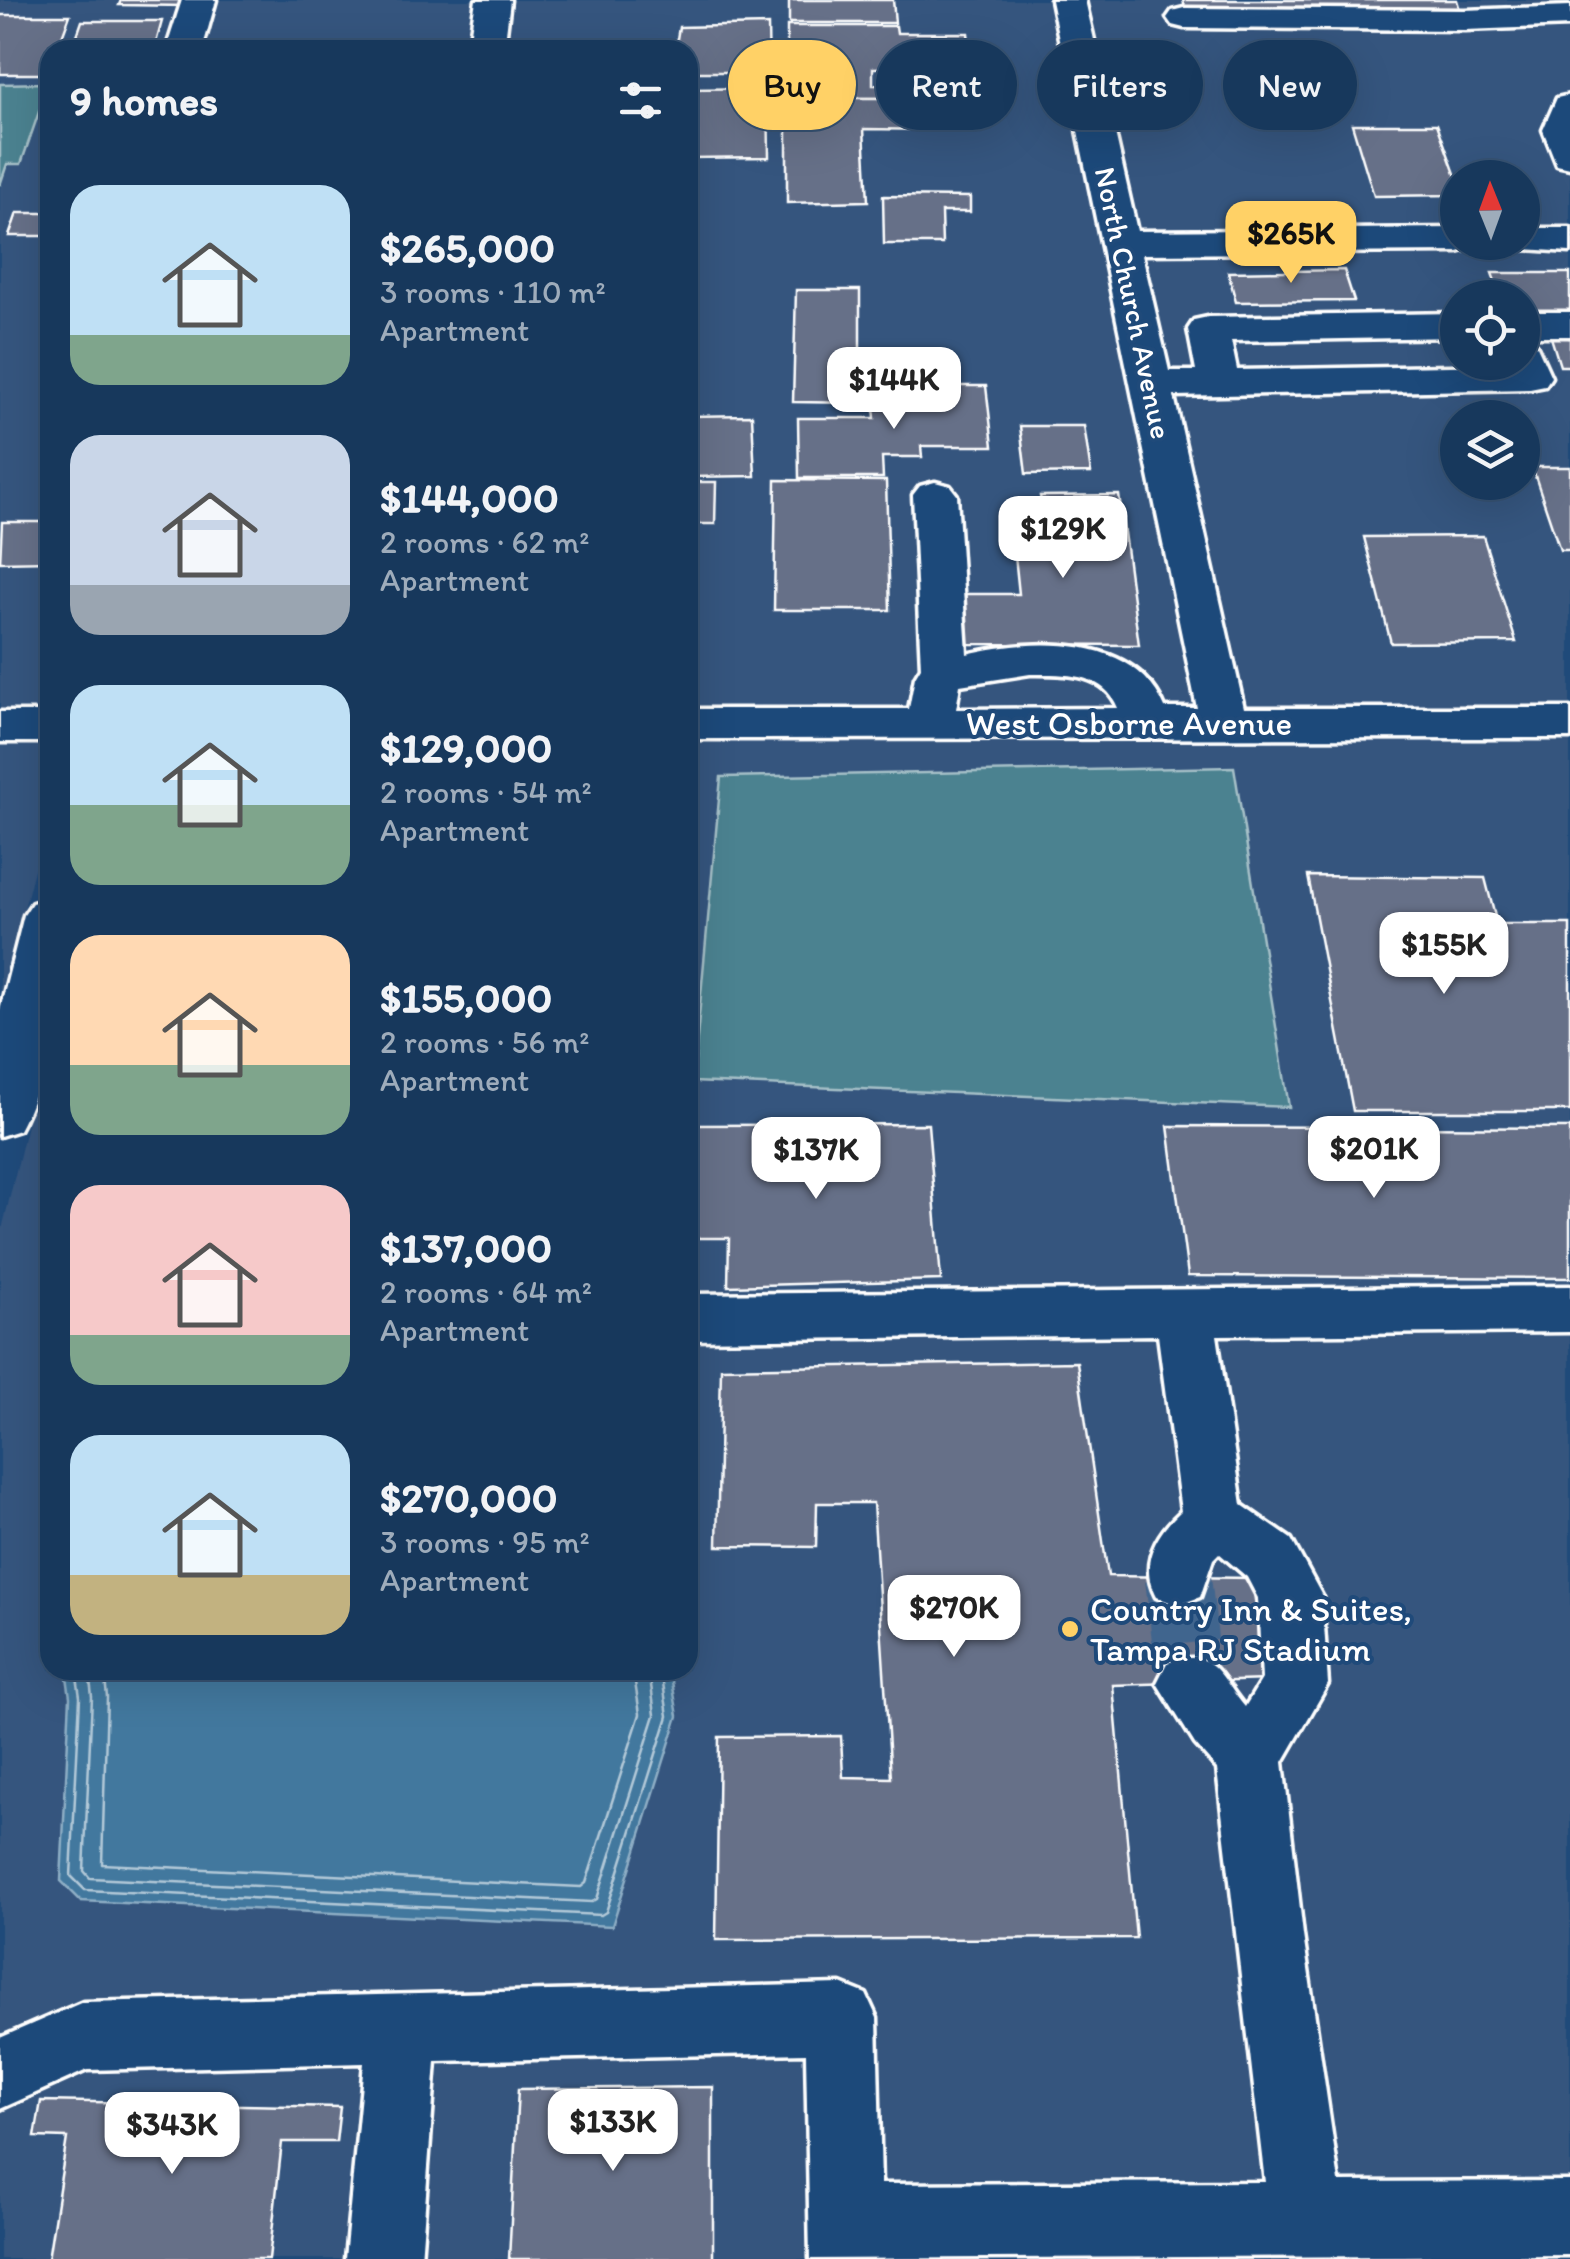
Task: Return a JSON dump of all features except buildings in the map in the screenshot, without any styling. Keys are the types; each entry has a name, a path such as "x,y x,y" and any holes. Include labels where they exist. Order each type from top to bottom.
{"street":[{"path":"187,40 199,0"},
{"path":"487,40 493,0"},
{"name":"North Church Avenue","path":"1068,0 1224,722"},
{"path":"1184,18 1570,16"},
{"path":"1570,106 1560,130 1570,157"},
{"path":"1540,240 1570,240"},
{"path":"1119,243 1440,282"},
{"path":"1218,383 1208,328 1440,284"},
{"path":"1540,324 1570,324"},
{"path":"1150,384 1440,379"},
{"path":"935,496 945,674"},
{"path":"930,723 933,686 945,674 962,667 1014,661 1101,665 1136,693 1146,723"},
{"name":"West Osborne Avenue","path":"698,724 1570,723"},
{"path":"0,727 40,726"},
{"path":"0,1116 11,1031 40,945"},
{"path":"698,1317 1570,1309"},
{"path":"1184,1312 1213,1520"},
{"path":"1178,1578 1184,1547 1213,1520"},
{"path":"1213,1520 1237,1532 1269,1558 1290,1596 1295,1684 1250,1758 1268,1935 1307,2219"},
{"path":"1190,1683 1218,1724 1250,1758"},
{"path":"0,2074 83,2036 841,2018 845,2240 1307,2219 1570,2218"},
{"path":"382,2259 403,2026"}],"shaded area":[{"path":"0,0 473,0 467,40 40,40 40,708 0,709"},
{"path":"510,0 1050,0 1058,40 1037,40 1037,130 1077,130 1194,705 698,706 698,40 505,40"},
{"path":"1087,0 1570,0 1570,705 1245,705 1116,130 1203,130 1203,40 1096,40"},
{"path":"1570,741 1570,2259 0,2259 0,1238 40,1070 40,1680 67,1680 70,1697 61,1882 678,1716 672,1680 698,1680 698,742"},
{"path":"0,745 40,745 40,847 0,1002"}],"green space":[{"path":"40,83 40,109 21,164 7,164 0,185 0,84"},
{"path":"1234,767 1289,1107 698,1082 698,1028 721,777"}],"water":[{"path":"67,1680 672,1680 678,1716 612,1926 81,1901 61,1881 70,1697"}],"tunnel":[{"path":"1178,1578 1190,1683"}],"place":[{"name":"Country Inn & Suites, Tampa RJ Stadium","path":"1070,1629"}]}
